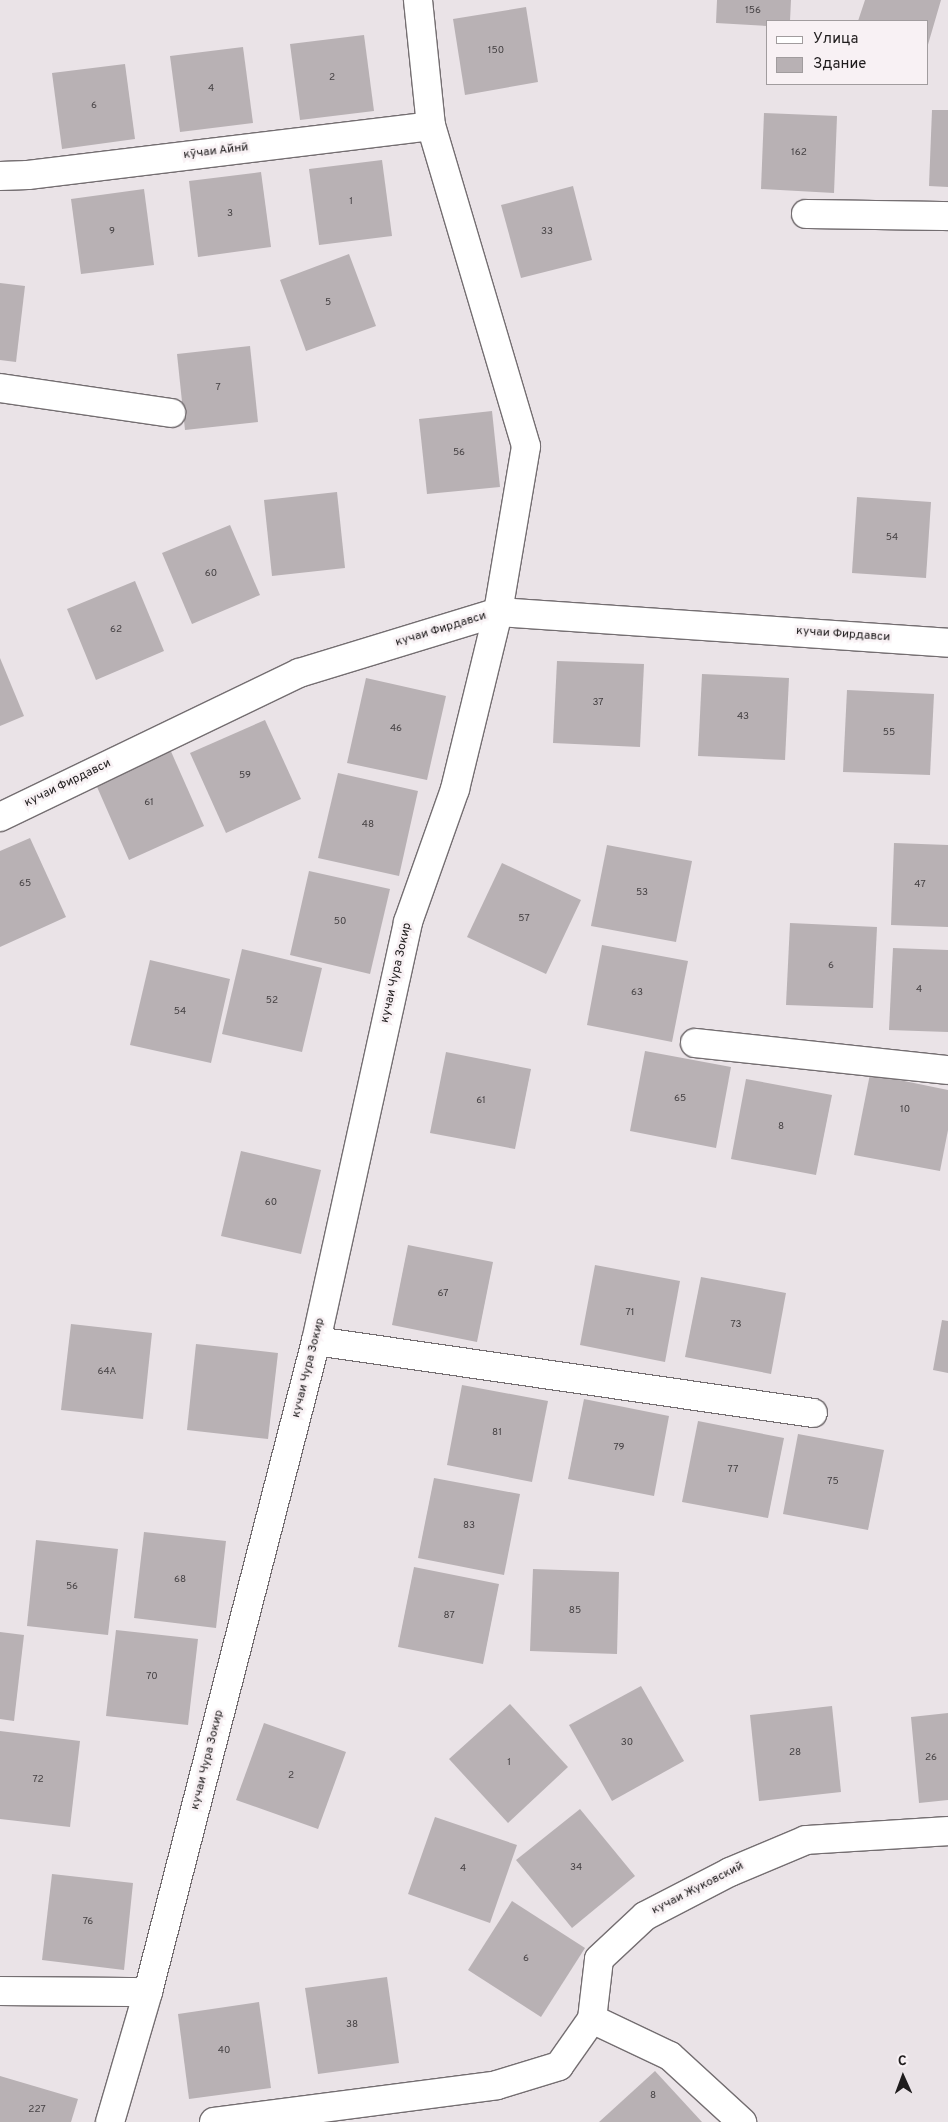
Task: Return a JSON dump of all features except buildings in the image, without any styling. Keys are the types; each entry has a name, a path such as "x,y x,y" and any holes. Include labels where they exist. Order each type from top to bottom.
{"street":[{"name":"кучаи Чура Зокир","path":"110,2122 148,1992 316,1342 408,922 455,789 498,612 526,446 431,126 418,0"},
{"name":"кӯчаи Айнӣ","path":"0,176 28,175 431,126"},
{"path":"806,214 948,216"},
{"path":"0,388 171,413"},
{"name":"кучаи Фирдавси","path":"0,817 299,673 498,612 948,643"},
{"path":"695,1042 948,1070"},
{"path":"316,1342 813,1412"},
{"name":"кучаи Жуковский","path":"214,2122 496,2085 559,2066 592,2019 599,1959 645,1916 730,1872 806,1840 948,1832"},
{"path":"0,1991 148,1992"},
{"path":"592,2019 670,2056 742,2122"}]}
